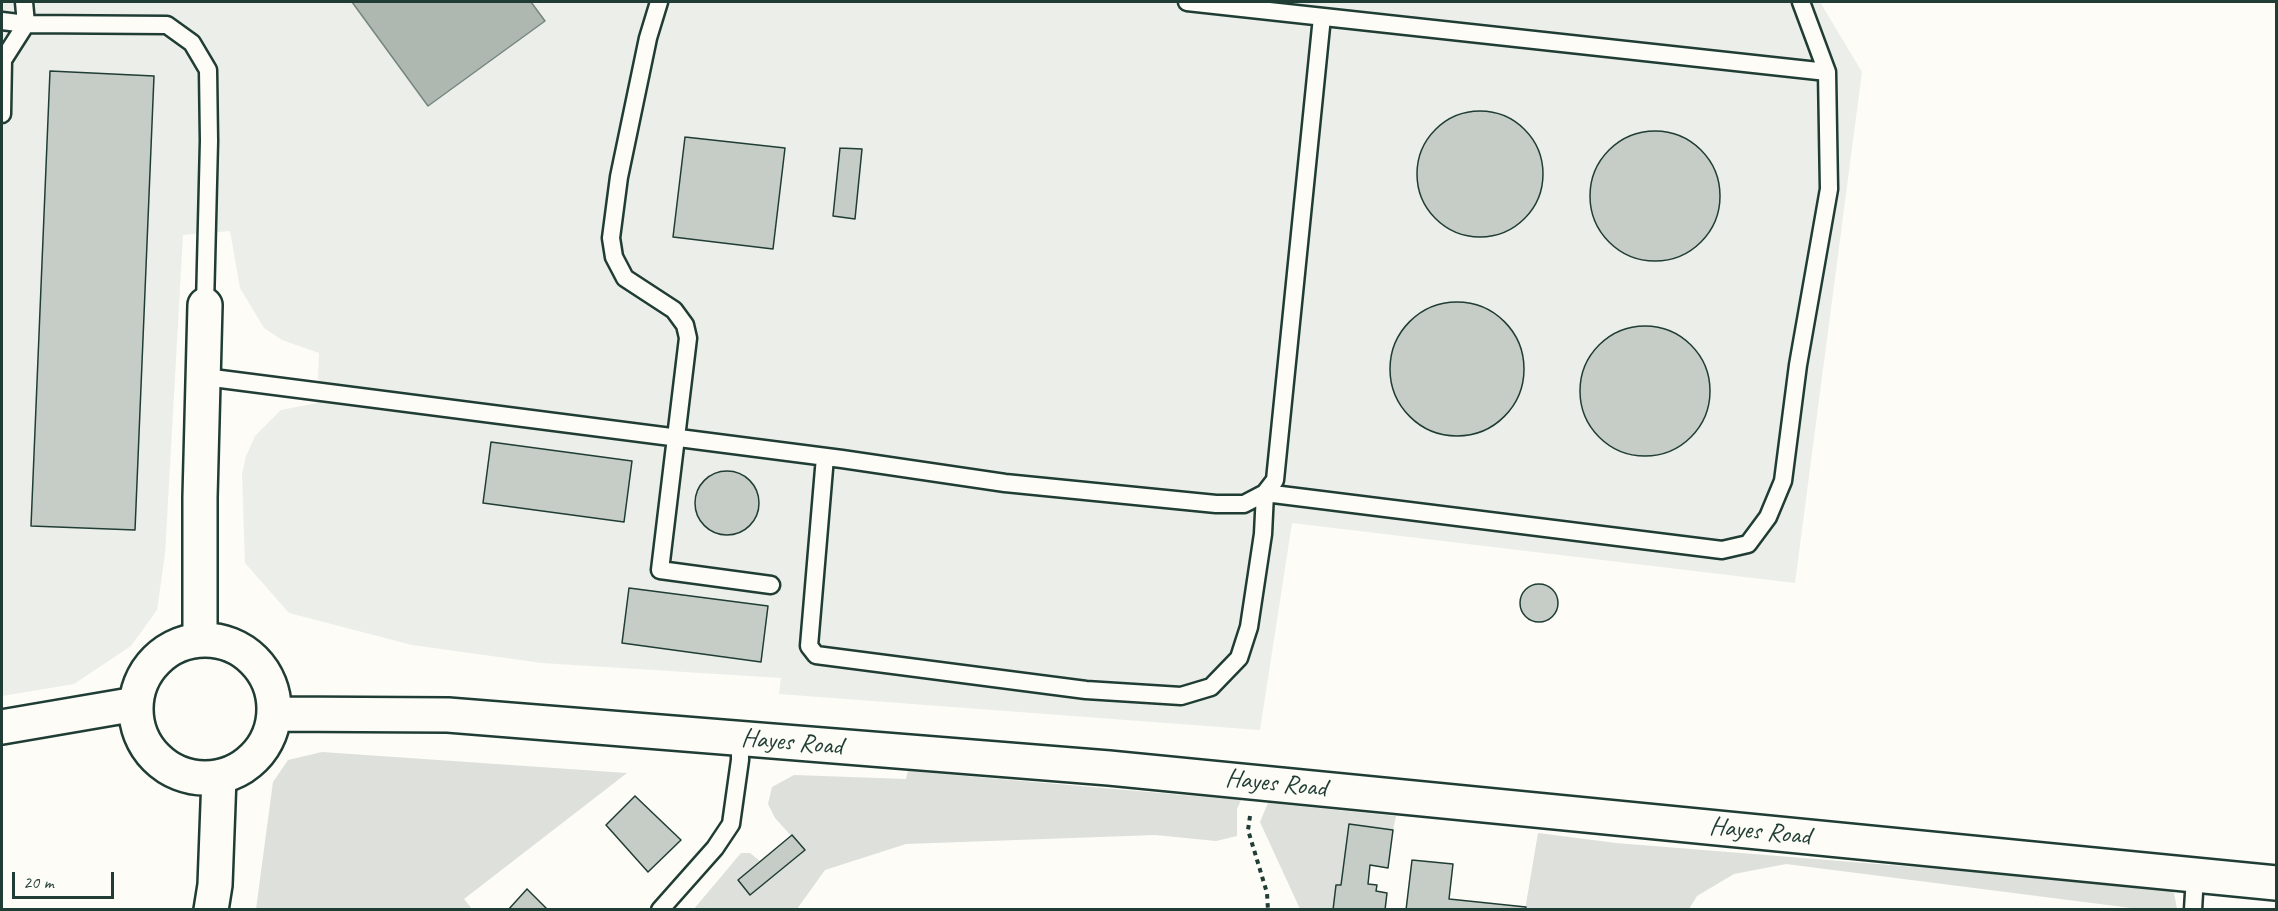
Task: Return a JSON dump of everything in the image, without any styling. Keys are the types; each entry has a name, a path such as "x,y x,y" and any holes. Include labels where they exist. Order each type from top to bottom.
{"street":[{"path":"200,639 200,497 205,377 205,305"},
{"path":"200,639 225,642 246,653 257,663 270,683 274,714 269,737 253,760 232,773 219,777 195,777 169,768 151,753 139,731 136,705 140,686 151,664 170,649 200,639"},
{"path":"2,727 136,705"},
{"name":"Hayes Road","path":"274,714 448,715 1254,782 2277,883"},
{"path":"211,909 215,885 219,777"}],"lane":[{"path":"2,114 3,60 26,24 24,2"},
{"path":"659,2 619,177 611,238 614,257 625,278 674,310 685,325 688,355 660,570 771,585"},
{"path":"1186,2 1827,72"},
{"path":"1265,493 1722,550 1748,544 1768,517 1783,480 1798,365 1829,189 1827,72 1801,2"},
{"path":"205,377 825,457 1005,483 1216,504 1244,504 1265,493 1275,480 1322,17"},
{"path":"2,21 26,24 167,25 192,44 208,70 209,141 205,305"},
{"path":"825,457 809,646 816,655 1086,690 1181,696 1211,687 1239,658 1249,627 1263,534 1265,493"},
{"path":"660,909 715,848 731,824 738,779 740,739"},
{"path":"2193,909 2195,875"}],"path":[{"path":"1254,782 1248,830 1267,894 1268,909"}],"shaded area":[{"path":"2,2 1820,2 1862,72 1795,583 1292,523 1260,730 779,694 781,678 542,663 412,645 289,613 245,563 242,474 246,456 255,436 281,410 317,403 319,353 282,340 264,328 240,288 230,231 183,235 165,554 157,610 131,646 74,684 2,696"},
{"path":"352,2 531,2 545,21 428,106"},
{"path":"322,752 627,773 464,899 472,909 256,909 273,782 288,760"},
{"path":"908,771 1241,800 1237,809 1237,836 1216,841 1155,835 906,844 825,870 797,909 693,910 741,853 750,853 760,861 738,880 750,895 804,850 775,818 768,804 772,787 794,775 906,779"},
{"path":"1268,803 1396,816 1393,830 1349,824 1341,885 1336,885 1333,910 1300,909 1260,822"},
{"path":"1538,833 1616,843 2164,887 2174,893 2177,909 2139,909 1786,864 1734,874 1697,896 1689,909 1525,910"}],"building":[{"path":"50,71 154,76 135,530 31,526"},
{"path":"1480,111 1504,116 1525,129 1538,150 1543,174 1538,198 1525,219 1504,232 1480,237 1456,232 1435,219 1422,198 1417,174 1422,150 1435,129 1456,116"},
{"path":"1655,131 1680,136 1701,150 1715,171 1720,196 1715,221 1701,242 1680,256 1655,261 1630,256 1609,242 1595,221 1590,196 1595,171 1609,150 1630,136"},
{"path":"685,137 785,148 773,249 673,237"},
{"path":"840,148 862,149 855,219 833,216"},
{"path":"1457,302 1483,307 1505,321 1519,343 1524,369 1519,395 1505,417 1483,431 1457,436 1431,431 1409,417 1395,395 1390,369 1395,343 1409,321 1431,307"},
{"path":"1645,326 1670,331 1691,345 1705,366 1710,391 1705,416 1691,437 1670,451 1645,456 1620,451 1599,437 1585,416 1580,391 1585,366 1599,345 1620,331"},
{"path":"491,442 632,461 624,522 483,503"},
{"path":"727,471 745,476 750,480 754,485 759,503 754,521 750,526 745,530 727,535 709,530 704,526 700,521 695,503 700,485 704,480 709,476"},
{"path":"1539,584 1552,590 1558,603 1552,616 1539,622 1526,616 1520,603 1526,590"},
{"path":"629,588 768,606 761,662 622,643"},
{"path":"635,796 681,840 648,872 606,825"},
{"path":"1349,824 1393,830 1388,868 1370,865 1368,884 1377,885 1376,891 1387,893 1385,910 1333,910 1336,885 1341,885"},
{"path":"792,835 805,850 750,895 738,880"},
{"path":"1412,860 1453,864 1449,899 1526,907 1525,910 1406,910"},
{"path":"527,889 548,910 508,910"}]}
